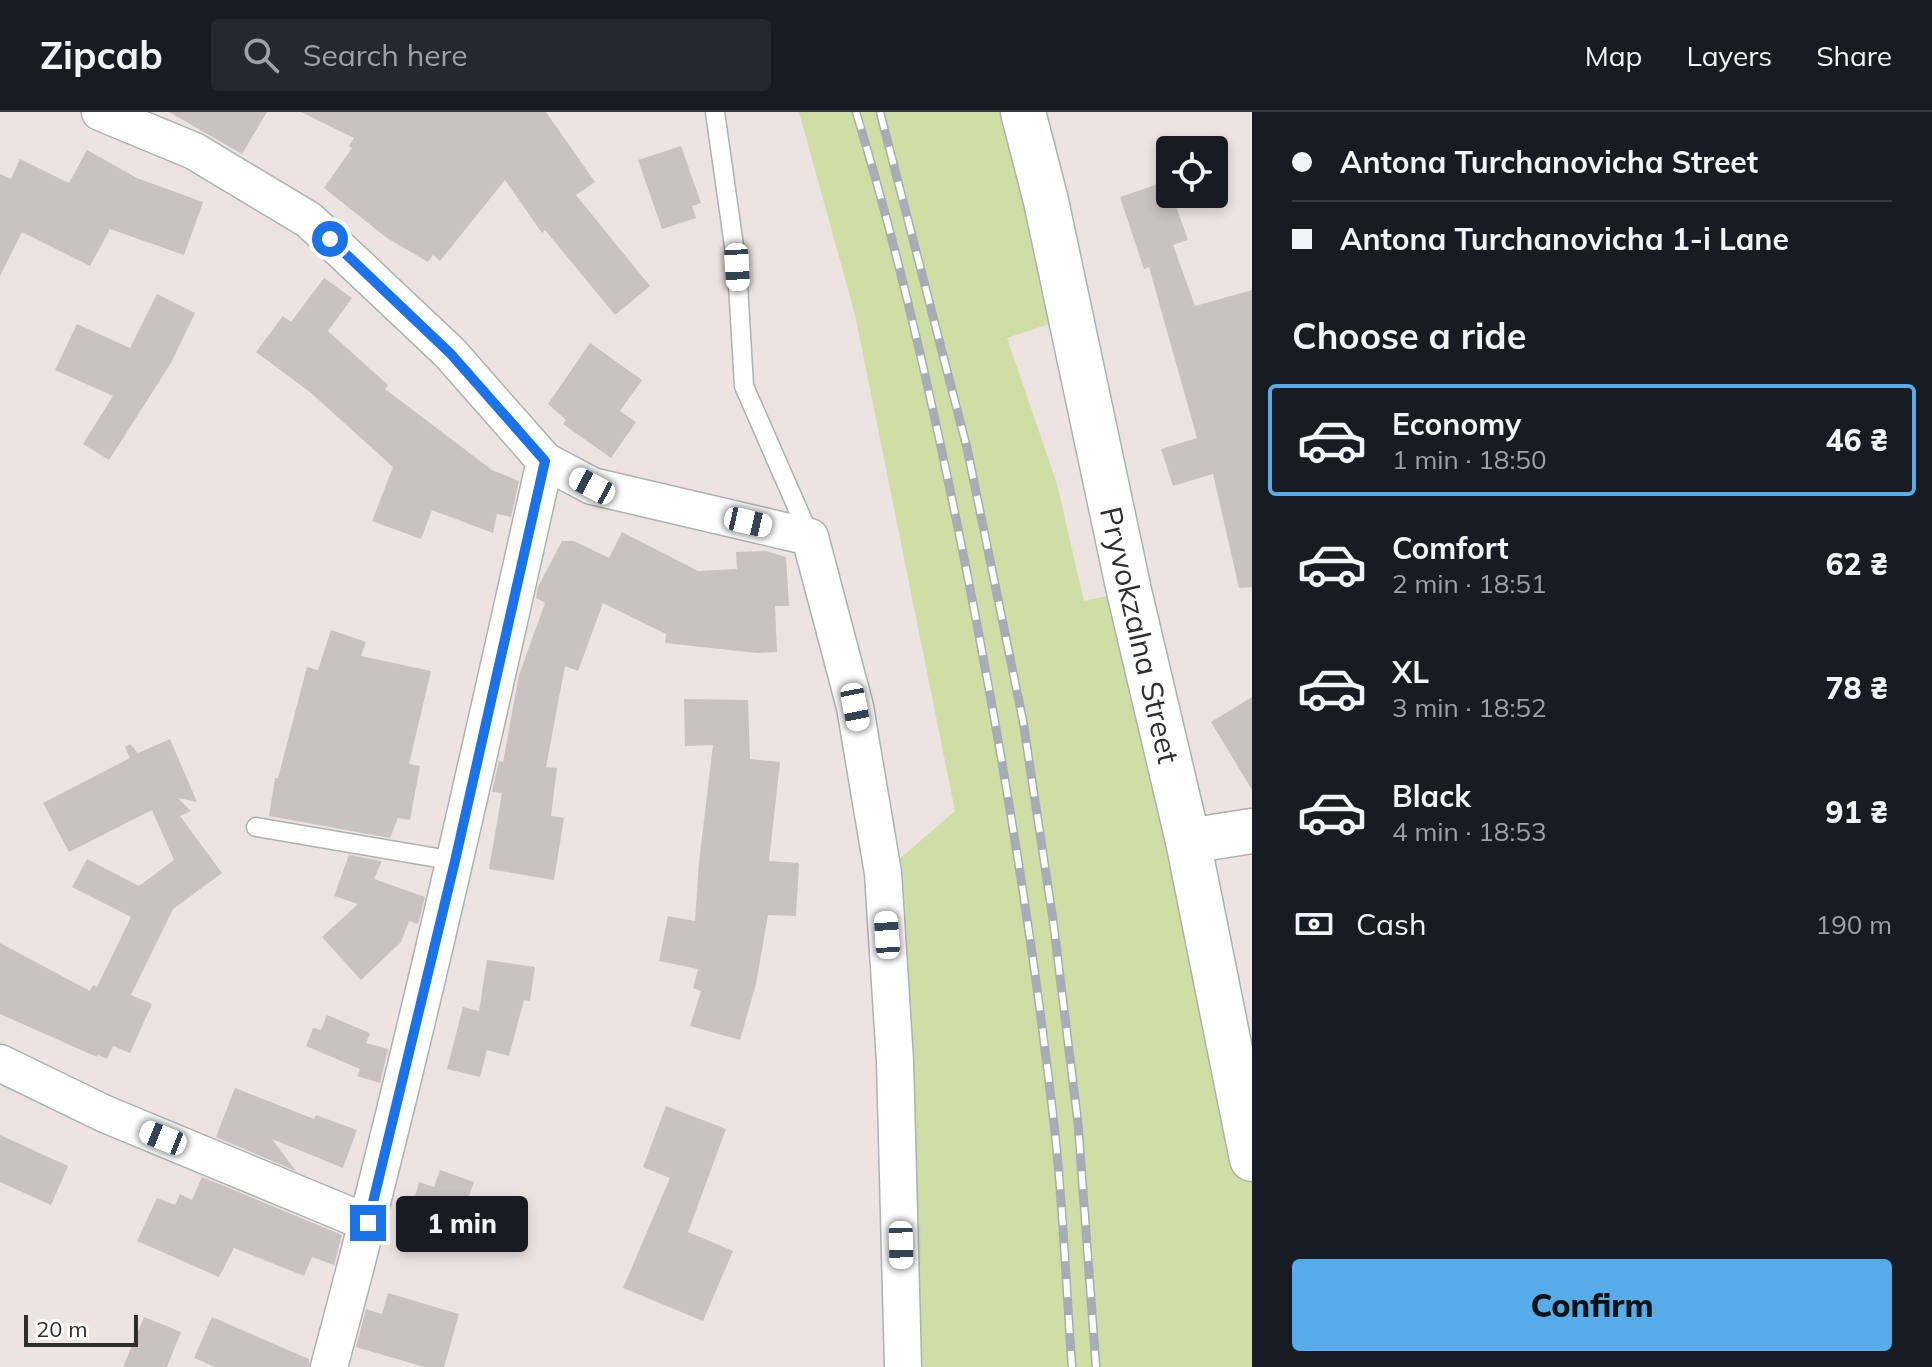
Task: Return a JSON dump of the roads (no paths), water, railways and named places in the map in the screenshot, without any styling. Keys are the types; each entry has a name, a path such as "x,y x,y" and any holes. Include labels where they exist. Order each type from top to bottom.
{"street":[{"path":"100,112 194,151 309,220 450,353 545,461 592,486 810,537 855,707 883,873 895,1061 903,1367"},
{"name":"Pryvokzalna Street","path":"1031,118 1129,591 1188,841 1252,1159"},
{"path":"329,1367 368,1223 455,861 545,461"},
{"path":"1188,841 1252,831"},
{"path":"0,1063 105,1114 368,1223"}],"lane":[{"path":"715,112 737,267 744,386 810,537"},
{"path":"256,827 455,861"}],"railway":[{"path":"856,112 903,283 930,399 967,573 1005,779 1037,986 1054,1124 1072,1367"},
{"path":"880,112 967,448 1023,721 1053,920 1078,1123 1096,1367"}]}
